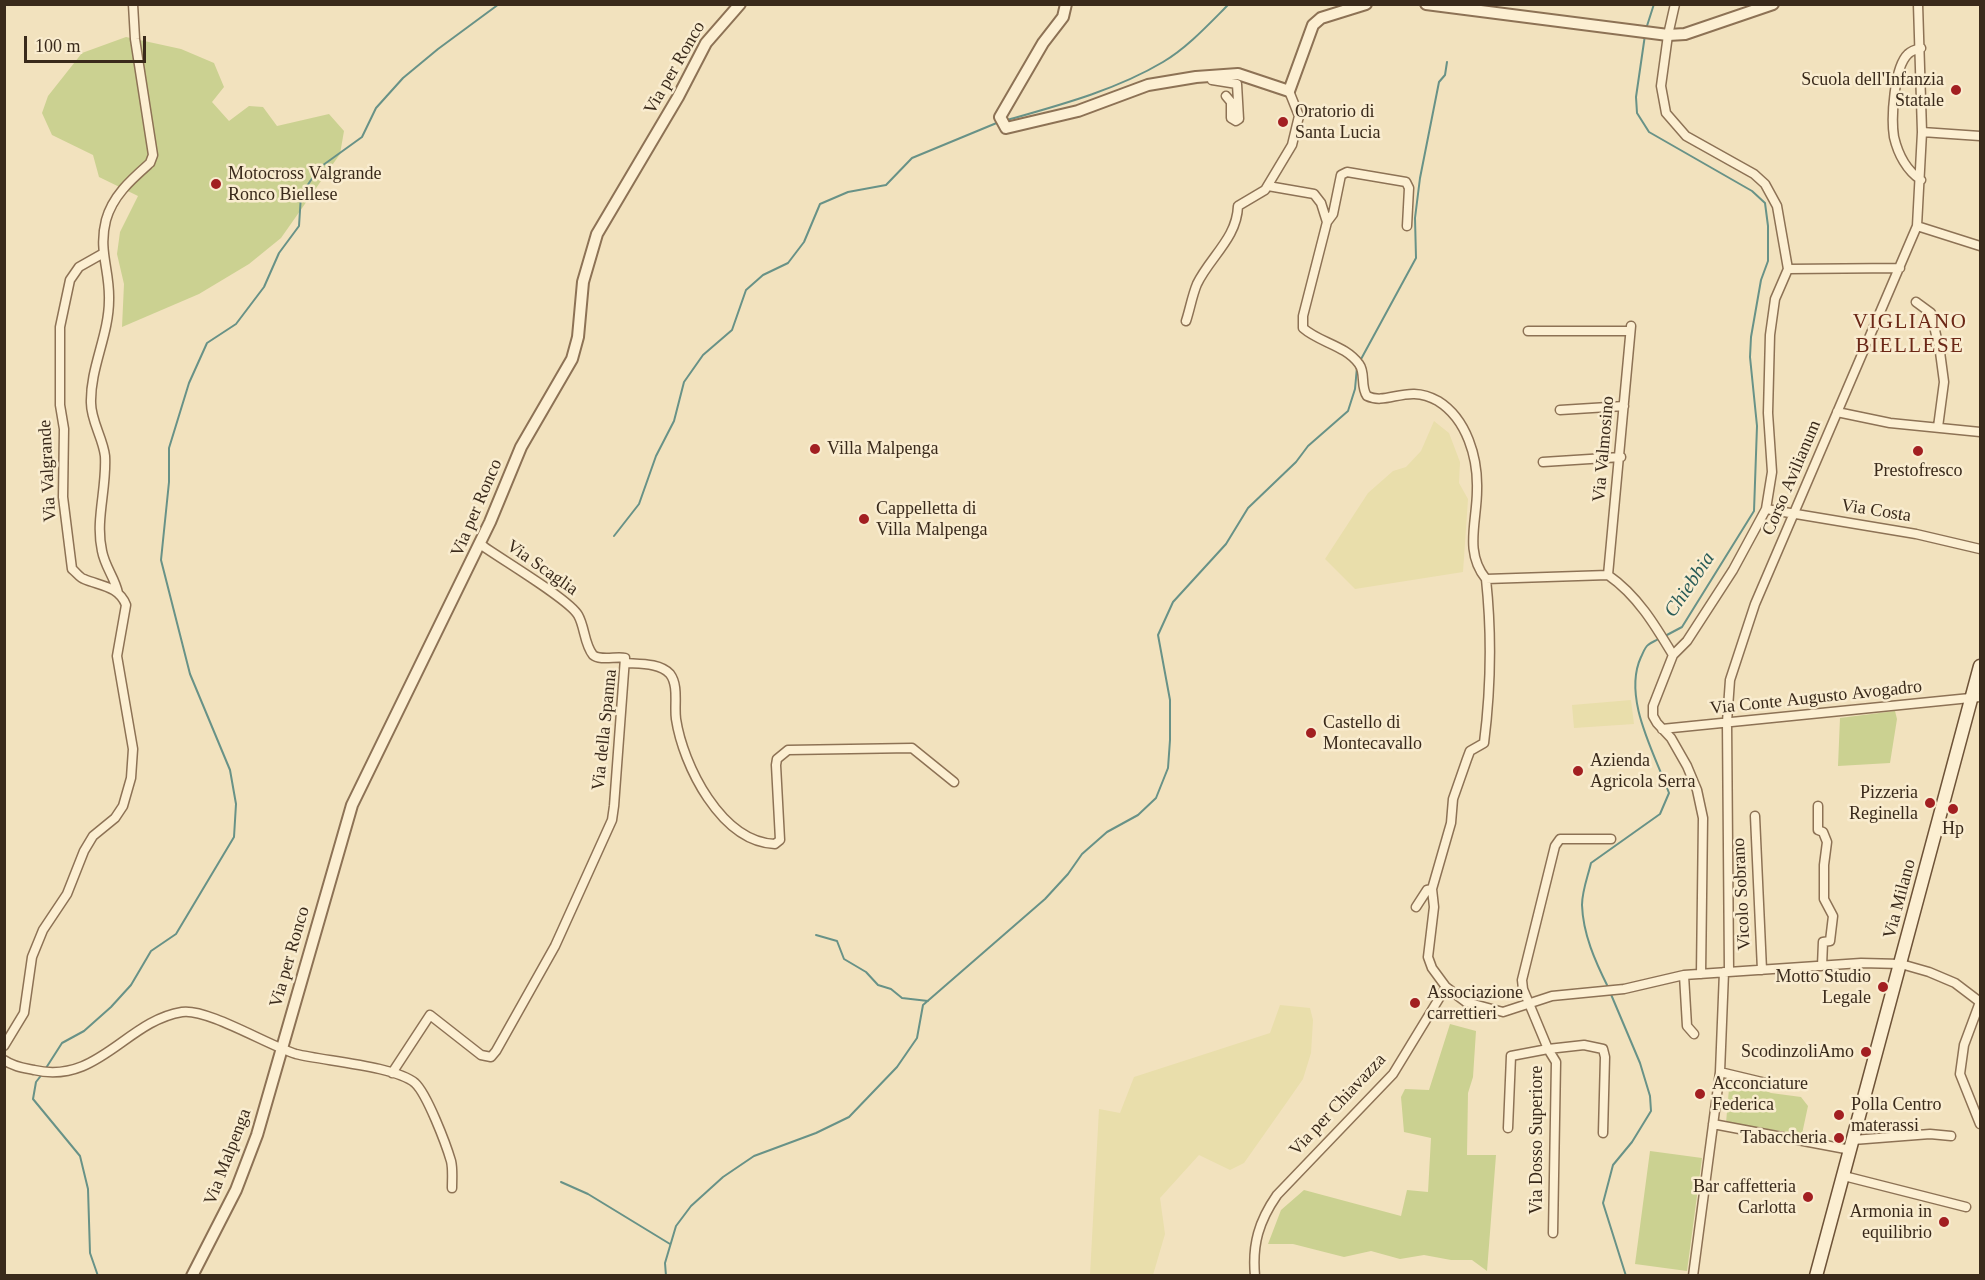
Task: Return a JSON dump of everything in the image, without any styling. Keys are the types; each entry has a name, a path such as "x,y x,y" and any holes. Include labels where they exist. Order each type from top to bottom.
{"main road":[{"name":"Via Milano","path":"1816,1275 1976,697 1980,666"}],"street":[{"path":"4,1046 24,1013 32,957 43,930 67,894 84,851 93,836 115,818 123,806 131,778 133,749 117,656 126,605 118,593 115,577 108,568 102,551 100,522 105,454 91,403 110,302 109,280 102,254 106,218 115,198 150,162 153,155 135,39 133,4"},
{"name":"Via per Ronco","path":"281,1046 352,805 480,544 521,447 572,359 578,336 583,282 597,234 678,97 706,43 740,4"},
{"path":"1066,4 1063,17 1043,43 1002,122 1010,129 1027,122 1078,111 1148,85 1196,77 1238,74 1290,91"},
{"path":"1426,4 1655,35 1685,34 1773,4"},
{"path":"1675,4 1661,86 1666,113 1686,136 1754,174 1765,184 1777,206 1788,269 1774,299 1770,335 1768,413 1772,472 1766,509 1733,570 1687,641 1673,655 1653,706 1653,716 1678,749 1697,790 1702,819 1701,974"},
{"name":"Corso Avilianum","path":"1693,1275 1720,1072 1726,972 1727,722 1733,663 1755,604 1917,226 1922,132 1918,4"},
{"path":"1186,321 1197,284 1238,219 1238,207 1269,186 1285,160 1297,130 1298,111 1290,91 1313,25 1321,18 1363,5"},
{"path":"1921,48 1908,54 1900,68 1895,97 1894,137 1910,172 1921,180"},
{"path":"1196,77 1198,81 1217,80 1237,84 1239,119 1236,121 1231,118 1231,102 1226,96"},
{"path":"1922,132 1980,135"},
{"path":"1407,226 1409,188 1406,182 1347,172 1341,175 1333,214 1327,222 1302,324 1306,331 1331,342 1358,363 1363,390 1367,396 1383,398 1409,392 1424,395 1447,407 1465,431 1476,471 1478,491 1472,532 1474,558 1486,579 1491,621 1491,667 1484,743 1470,751 1467,759 1453,799 1451,823 1432,889 1434,907 1428,957 1432,968 1446,987 1466,1002 1491,1011 1503,1012 1552,996 1599,992 1684,975 1822,966 1902,964 1955,983 1980,1002 1964,1045 1960,1074 1980,1124"},
{"path":"1269,186 1314,194 1321,203 1327,222"},
{"path":"1917,226 1980,246"},
{"name":"Via Valgrande","path":"102,254 79,267 70,280 60,327 60,405 64,429 63,497 72,569 84,579 97,581 118,593"},
{"path":"1788,269 1900,268"},
{"path":"1916,302 1931,313 1940,352 1944,382 1938,427"},
{"name":"Via Valmosino","path":"1528,331 1631,328 1621,457 1608,575"},
{"path":"1560,410 1624,406"},
{"path":"1837,412 1890,423 1980,432"},
{"path":"1544,462 1621,457"},
{"name":"Via Costa","path":"1766,509 1916,534 1980,549"},
{"name":"Via Scaglia","path":"480,544 563,599 579,616 583,632 594,655 600,658 619,656 625,658 626,663"},
{"path":"1486,579 1544,575 1608,575 1631,594 1673,655"},
{"name":"Via della Spanna","path":"392,1073 430,1015 486,1058 491,1057 502,1042 555,946 612,820 626,663 659,667 669,674 674,683 679,735 692,771 704,793 724,819 749,836 766,844 775,844 780,840 776,765 777,759 788,750 912,748 954,782"},
{"name":"Via Conte Augusto Avogadro","path":"1662,729 1710,726 1727,722 1976,697"},
{"path":"1818,806 1818,830 1823,832 1827,842 1824,898 1833,916 1830,941 1823,942 1822,966"},
{"name":"Vicolo Sobrano","path":"1755,816 1762,970"},
{"name":"Via Dosso Superiore","path":"1553,1233 1556,1062 1548,1049 1522,980 1555,846 1560,839 1611,839"},
{"path":"1416,907 1427,890 1432,889"},
{"path":"1684,975 1687,1026 1694,1034"},
{"name":"Via per Chiavazza","path":"1255,1275 1254,1243 1268,1208 1277,1195 1394,1074 1446,987"},
{"path":"4,1060 11,1065 48,1074 61,1074 80,1068 108,1053 155,1021 185,1011 281,1046 294,1053 392,1073 413,1081 422,1090 452,1162 452,1188"},
{"name":"Via Dosso Superiore","path":"1508,1128 1511,1056 1584,1045 1603,1048 1605,1057 1603,1133"},
{"name":"Via Malpenga","path":"192,1275 236,1190 248,1161 281,1046"},
{"path":"1720,1072 1766,1083"},
{"path":"1713,1124 1835,1145 1852,1145 1930,1134 1951,1136"},
{"path":"1844,1176 1966,1207"}],"shaded area":[{"path":"1434,421 1449,433 1460,462 1459,483 1468,499 1463,572 1355,589 1325,559 1368,493 1393,471 1406,467 1421,451"},
{"path":"1631,700 1634,724 1574,728 1572,705"},
{"path":"1280,1005 1310,1008 1313,1020 1311,1053 1303,1079 1287,1102 1244,1163 1230,1170 1199,1155 1160,1198 1165,1234 1153,1275 1090,1275 1099,1109 1120,1113 1134,1077 1270,1033"}],"green space":[{"name":"Motocross Valgrande Ronco Biellese","path":"126,37 181,49 214,63 224,87 212,102 229,121 249,106 263,107 277,126 329,114 344,131 340,154 281,238 249,264 199,294 122,327 124,284 117,254 120,232 138,196 99,177 93,155 52,135 42,113 48,96 82,53"},
{"path":"1895,711 1897,719 1890,763 1838,766 1840,718"},
{"path":"1450,1024 1476,1031 1473,1077 1468,1093 1467,1155 1496,1155 1487,1271 1472,1260 1451,1260 1424,1255 1400,1259 1371,1251 1344,1257 1293,1244 1268,1244 1281,1210 1304,1190 1401,1216 1407,1190 1428,1192 1431,1138 1404,1132 1401,1097 1405,1089 1429,1090"},
{"path":"1730,1077 1771,1093 1801,1097 1808,1106 1802,1134 1726,1123"},
{"path":"1650,1151 1702,1158 1687,1271 1635,1264"}],"waterway":[{"path":"46,1068 62,1043 84,1031 131,985 151,951 176,934 234,837 236,804 230,770 190,674 161,560 169,482 169,448 189,383 207,343 236,324 264,287 279,253 299,226 301,195 319,168 362,137 376,108 403,78 499,4"},
{"path":"1007,120 1087,96 1145,72 1181,50 1229,4"},
{"name":"Chiebbia","path":"1646,29 1654,4"},
{"name":"Chiebbia","path":"1645,35 1636,97 1637,113 1649,132 1752,191 1765,203 1768,226 1768,261 1761,280 1751,337 1750,357 1757,426 1754,511 1682,627 1665,636"},
{"path":"1360,361 1416,258 1415,218 1420,178 1439,82 1445,75 1447,62"},
{"path":"614,536 639,504 656,456 674,421 684,382 703,355 732,330 746,290 763,275 788,263 804,242 820,204 848,192 886,185 912,158 999,122"},
{"path":"666,1276 665,1263 676,1226 691,1206 723,1177 754,1156 816,1133 849,1117 897,1067 917,1038 923,1005 1045,899 1068,874 1082,854 1107,832 1138,815 1156,798 1168,768 1170,740 1170,700 1158,635 1173,602 1226,544 1248,508 1296,462 1308,446 1348,411 1355,389 1357,367"},
{"name":"Chiebbia","path":"1608,987 1587,937 1583,916 1583,894 1591,863 1660,814 1669,793 1643,726 1635,690 1636,673 1643,652 1649,644 1660,638"},
{"path":"816,935 837,941 844,959 866,972 878,985 891,989 902,998 928,1001"},
{"name":"Chiebbia","path":"1610,992 1640,1063 1650,1096 1651,1111 1632,1142 1613,1165 1603,1203 1626,1276"},
{"path":"43,1073 36,1082 33,1099 80,1156 88,1189 90,1253 98,1276"},
{"path":"561,1182 588,1194 670,1244"}],"place":[{"name":"Scuola dell'Infanzia Statale","path":"1956,90"},
{"name":"Oratorio di Santa Lucia","path":"1283,122"},
{"name":"Motocross Valgrande Ronco Biellese","path":"216,184"},
{"name":"Villa Malpenga","path":"815,449"},
{"name":"Prestofresco","path":"1918,451"},
{"name":"Cappelletta di Villa Malpenga","path":"864,519"},
{"name":"Castello di Montecavallo","path":"1311,733"},
{"name":"Azienda Agricola Serra","path":"1578,771"},
{"name":"Pizzeria Reginella","path":"1930,803"},
{"name":"Hp","path":"1953,809"},
{"name":"Motto Studio Legale","path":"1883,987"},
{"name":"Associazione carrettieri","path":"1415,1003"},
{"name":"ScodinzoliAmo","path":"1866,1052"},
{"name":"Acconciature Federica","path":"1700,1094"},
{"name":"Polla Centro materassi","path":"1839,1115"},
{"name":"Tabaccheria","path":"1839,1138"},
{"name":"Bar caffetteria Carlotta","path":"1808,1197"},
{"name":"Armonia in equilibrio","path":"1944,1222"}],"district":[{"name":"VIGLIANO BIELLESE","path":"1910,334"}]}
